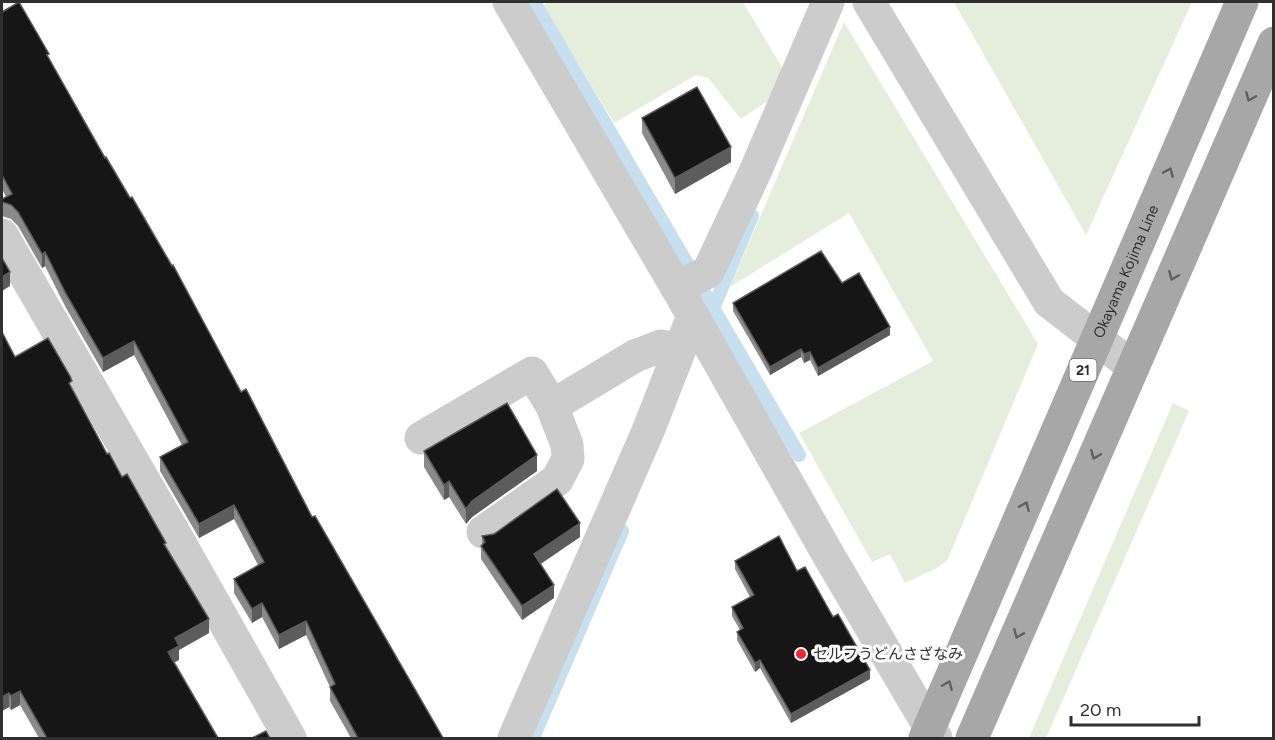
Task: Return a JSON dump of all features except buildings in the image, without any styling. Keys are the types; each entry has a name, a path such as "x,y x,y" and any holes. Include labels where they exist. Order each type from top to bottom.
{"main road":[{"name":"Okayama Kojima Line","path":"930,735 1242,2"},
{"path":"972,738 1274,43"}],"street":[{"path":"509,2 691,281 693,316 648,431 514,738"},
{"path":"691,281 755,172 828,2"},
{"path":"869,2 1049,302 1133,367"},
{"path":"2,235 290,738"},
{"path":"693,316 930,735"},
{"path":"552,406 635,356 661,346 680,350"},
{"path":"421,438 532,373 552,406 567,445 568,459 557,480 483,531"}],"green space":[{"path":"550,2 743,2 786,74 776,95 741,119 708,78 696,75 614,123 543,5"},
{"path":"954,2 1192,2 1086,235"},
{"path":"844,22 1038,344 947,561 905,583 890,554 872,562 799,433 933,361 849,213 730,287"},
{"path":"1173,403 1189,411 1046,738 1029,738"}],"waterway":[{"path":"534,2 799,455"},
{"path":"712,311 752,216"},
{"path":"533,738 622,531"}],"place":[{"name":"セルフうどんさざなみ","path":"801,654"}]}
